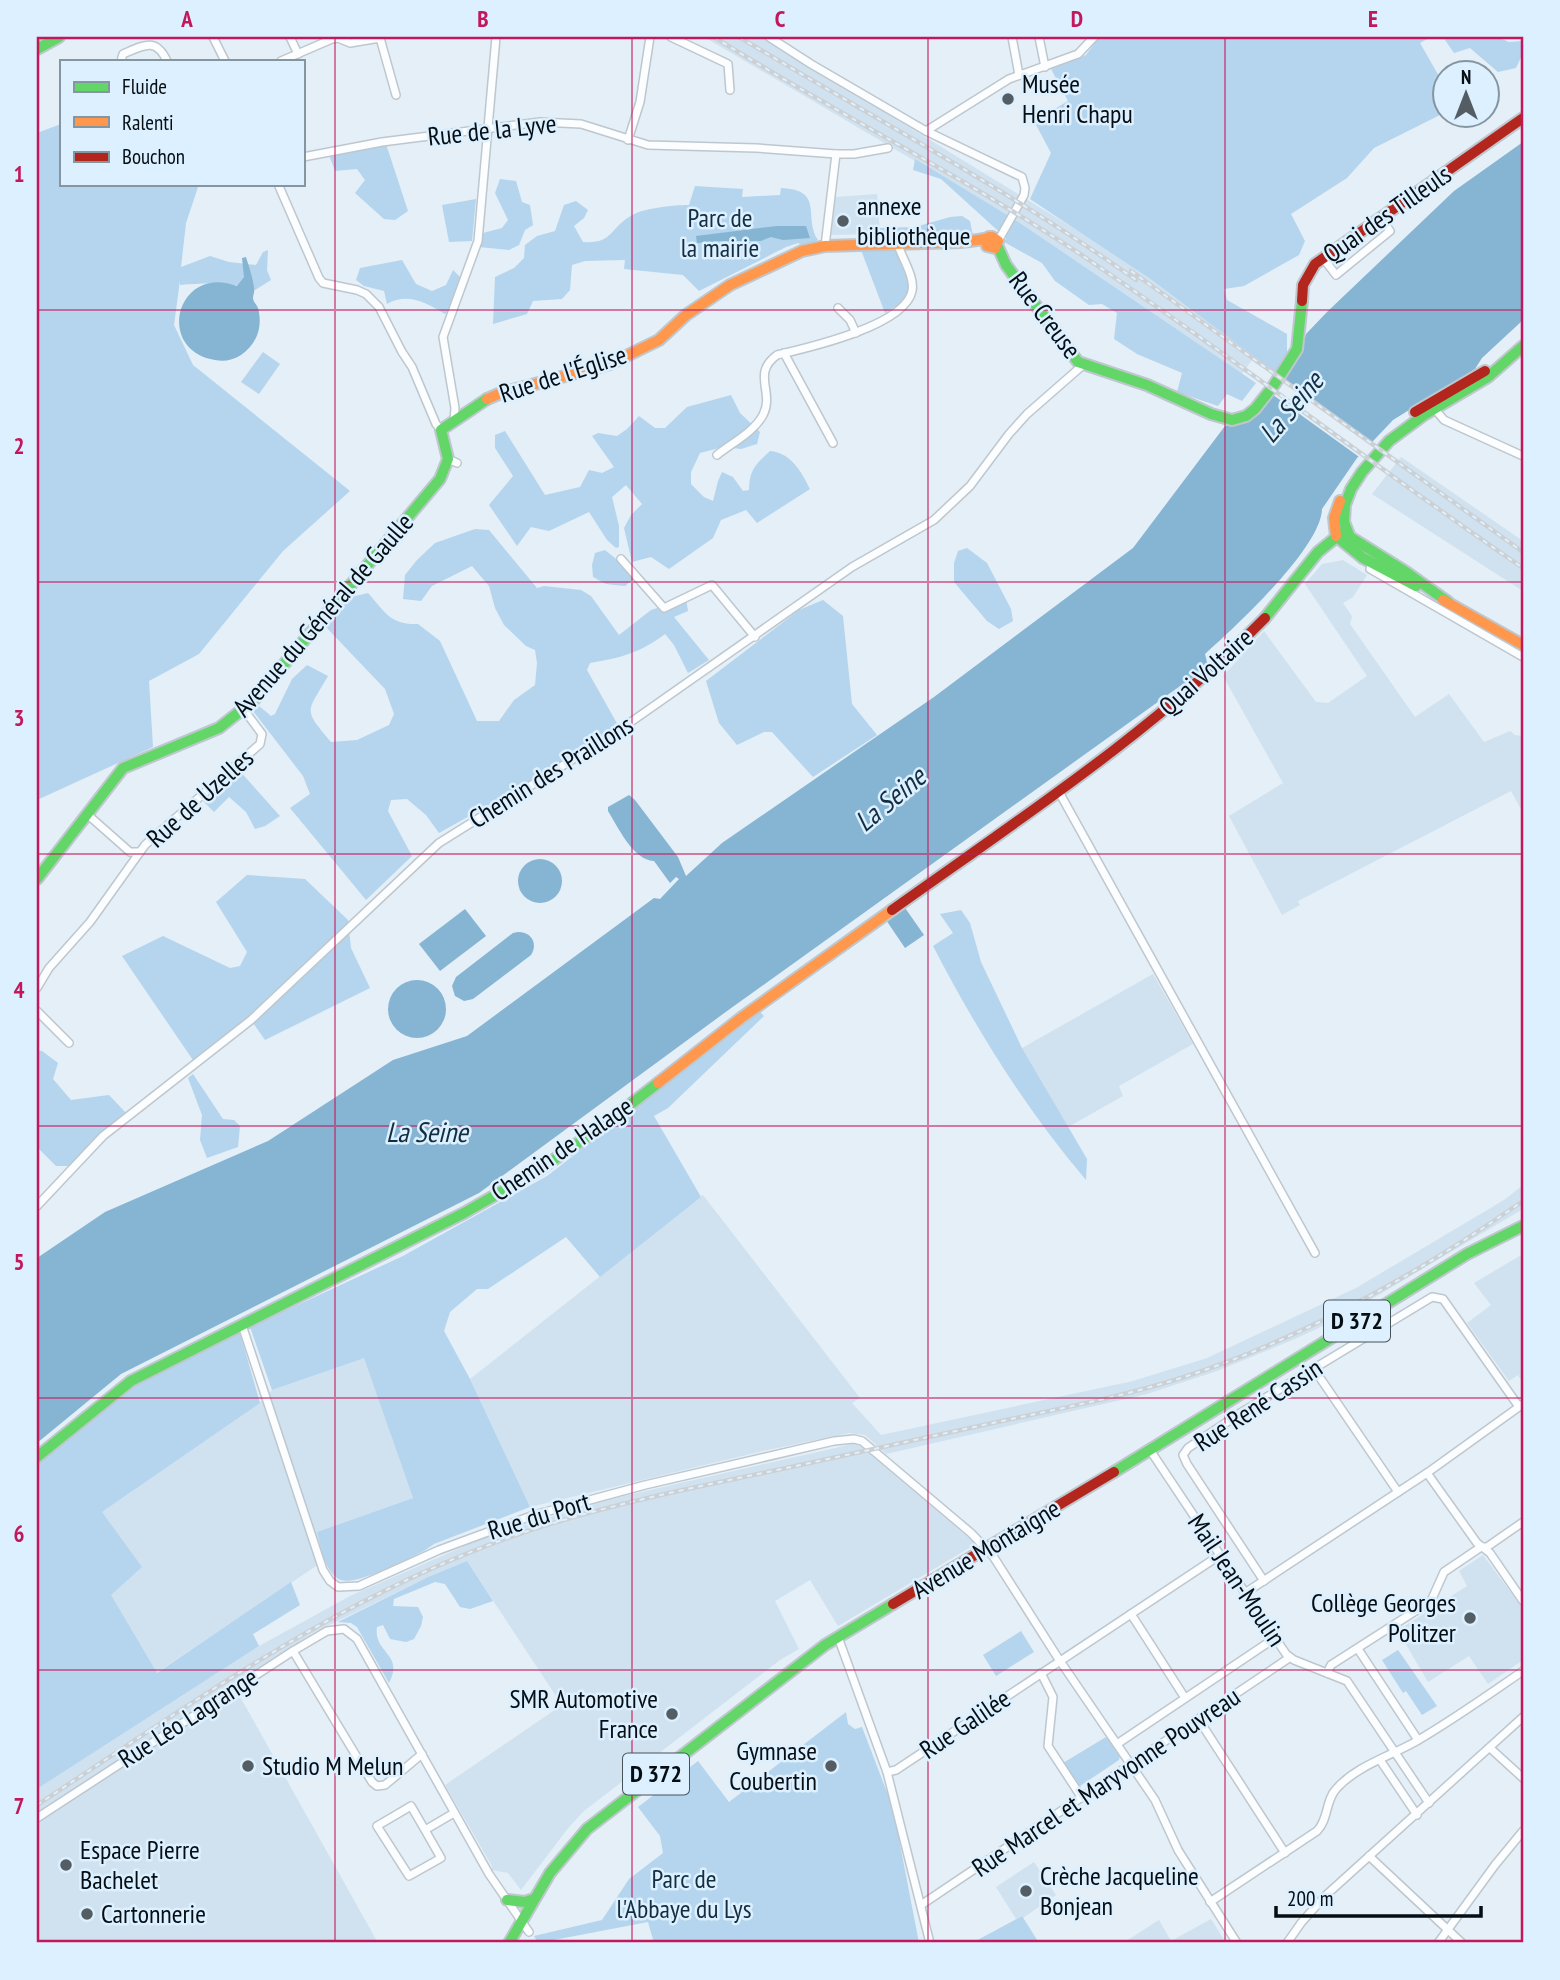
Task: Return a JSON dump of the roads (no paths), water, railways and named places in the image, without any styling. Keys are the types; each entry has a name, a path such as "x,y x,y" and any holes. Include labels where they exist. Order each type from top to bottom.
{"street":[{"path":"37,49 59,37"},
{"path":"213,37 224,60"},
{"path":"290,37 298,54"},
{"path":"454,421 455,408 443,337 478,241 496,37"},
{"path":"628,140 640,102 650,37"},
{"path":"671,37 728,64 730,90"},
{"path":"769,37 926,131 1022,177 1025,191 1012,216 992,242"},
{"path":"1012,37 1019,75"},
{"path":"1039,37 1045,67"},
{"path":"926,131 989,90 1019,75 1078,54 1094,37"},
{"path":"284,60 332,39 338,38 350,43 384,38 396,95"},
{"path":"121,60 123,54 147,44 163,51 167,60"},
{"name":"Quai des Tilleuls","path":"1083,365 1147,385 1216,416 1232,420 1246,416 1268,393 1297,349 1303,285 1315,264 1523,118"},
{"name":"Rue de la Lyve","path":"304,157 382,142 528,122 565,122 593,127 648,145 756,148 836,154 888,148"},
{"path":"825,246 836,154"},
{"path":"279,186 323,283 357,290 379,307 412,367 441,430"},
{"path":"1323,258 1336,275 1391,231 1381,218"},
{"name":"Rue de l'Église","path":"441,430 487,399 501,393 610,364 659,340 686,315 730,285 802,251 825,246 992,242"},
{"name":"Rue Creuse","path":"992,242 1073,356 1083,365"},
{"path":"717,455 753,428 764,414 764,369 768,362 784,353 843,339 891,315 907,302 912,292 912,281 898,245"},
{"path":"838,308 850,320 856,333"},
{"path":"1523,340 1492,366 1394,428 1363,461 1341,496 1334,518 1343,545 1375,559 1448,602 1523,657"},
{"path":"1432,406 1485,380 1523,346"},
{"path":"784,353 833,443"},
{"name":"Chemin des Praillons","path":"37,1206 103,1136 251,1020 439,843 563,767 852,567 934,520 970,486 1027,414 1083,365"},
{"path":"1432,406 1444,420 1523,456"},
{"name":"Avenue du Général de Gaulle","path":"37,878 123,768 219,728 244,709 440,479 452,461 441,430"},
{"name":"Quai Voltaire","path":"1059,792 1114,752 1221,663 1275,608 1318,552 1340,533"},
{"path":"621,559 664,608 712,586 755,636"},
{"path":"1375,559 1370,569 1523,645"},
{"name":"Rue de Uzelles","path":"37,988 50,968 90,922 140,852 260,744 262,734 244,709"},
{"path":"1059,792 1315,1253"},
{"name":"Chemin de Halage","path":"37,1457 131,1381 366,1264 536,1172 600,1128 741,1017 1059,792"},
{"name":"Rue de Uzelles","path":"87,814 130,852 140,852"},
{"path":"37,1011 69,1043"},
{"name":"Avenue Montaigne","path":"509,1943 534,1899 564,1856 597,1820 838,1637 1150,1450 1467,1254 1523,1226"},
{"name":"Rue René Cassin","path":"1183,1455 1188,1448 1242,1412 1432,1297 1443,1299 1517,1404 1522,1405"},
{"name":"Rue du Port","path":"242,1324 323,1570 338,1587 359,1586 439,1550 555,1509 820,1444 854,1439 862,1441 872,1449 971,1533 986,1549"},
{"path":"1314,1369 1398,1492"},
{"path":"1245,1593 1427,1473 1522,1405"},
{"name":"Mail Jean-Moulin","path":"1150,1450 1289,1658 1347,1681 1429,1803"},
{"name":"Mail Jean-Moulin","path":"1183,1455 1264,1581"},
{"path":"1427,1473 1481,1547 1490,1553 1523,1601"},
{"path":"1327,1673 1331,1665 1431,1601 1444,1572 1481,1547 1488,1547 1523,1522"},
{"path":"986,1549 1155,1800 1178,1850 1237,1943"},
{"name":"Rue Galilée","path":"887,1772 896,1770 1220,1555"},
{"path":"1131,1614 1185,1698"},
{"name":"Rue Léo Lagrange","path":"37,1818 293,1650 327,1631 344,1629 357,1639 422,1754"},
{"path":"838,1637 887,1772 930,1943"},
{"path":"1117,1744 1275,1638"},
{"path":"1358,1649 1418,1740"},
{"path":"293,1650 372,1782 377,1786 385,1785 422,1754 489,1874 528,1932"},
{"name":"Rue Marcel et Maryvonne Pouvreau","path":"921,1905 1289,1658"},
{"path":"1338,1677 1337,1668 1340,1661"},
{"path":"1210,1902 1317,1831 1324,1824 1333,1794 1340,1785 1418,1740 1523,1671"},
{"path":"1041,1673 1053,1697 1048,1746 1082,1798"},
{"path":"1287,1943 1324,1897 1523,1717"},
{"path":"1199,1720 1285,1853"},
{"path":"1490,1748 1523,1778"},
{"path":"1380,1760 1417,1815"},
{"path":"411,1805 425,1830 441,1858 410,1876 377,1826 411,1805"},
{"path":"425,1830 454,1813"},
{"path":"1438,1943 1523,1831"},
{"path":"1369,1856 1462,1943"},
{"path":"507,1900 525,1902 534,1899"}],"water":[{"name":"La Seine","path":"1523,142 1523,320 1482,358 1475,369 1393,420 1357,458 1322,509 1318,525 1292,565 1205,654 1208,666 727,1011 479,1193 121,1374 37,1443 37,1258 105,1212 268,1141 393,1060 467,1036 654,898 660,899 679,879 676,877 670,883 654,861 639,855 633,849 616,825 608,807 629,795 635,800 678,857 686,876 722,843 934,697 1133,548 1225,426 1246,423 1261,409 1299,357 1306,334 1327,312 1454,191"},
{"path":"777,226 806,226 810,238 783,240 771,237 761,241 697,243 696,236"},
{"path":"246,257 253,284 253,299 259,315 255,340 247,351 228,360 215,360 196,353 184,341 179,326 181,311 188,297 200,286 216,282 237,286 244,277 242,258"},
{"path":"540,859 556,865 562,881 556,897 540,903 524,897 518,881 524,865"},
{"path":"903,905 924,935 905,948 884,917"},
{"path":"465,909 486,936 440,971 419,944"},
{"path":"513,933 527,934 532,939 534,947 531,955 473,999 464,1001 455,996 452,986 456,977"},
{"path":"417,980 428,982 441,993 446,1009 444,1020 433,1033 417,1038 406,1036 393,1025 388,1009 390,998 401,985"}],"railway":[{"path":"714,37 1074,250 1523,568"},
{"path":"739,37 990,185 1136,280"},
{"path":"1131,271 1523,552"},
{"path":"37,1805 276,1650 401,1583 466,1554 562,1520 619,1505 1094,1401 1184,1377 1273,1343 1360,1301 1484,1228 1523,1201"}],"place":[{"name":"Musée Henri Chapu","path":"1008,99"},
{"name":"annexe bibliothèque","path":"843,221"},
{"name":"Collège Georges Politzer","path":"1470,1618"},
{"name":"SMR Automotive France","path":"672,1714"},
{"name":"Studio M Melun","path":"248,1766"},
{"name":"Gymnase Coubertin","path":"831,1766"},
{"name":"Espace Pierre Bachelet","path":"66,1865"},
{"name":"Crèche Jacqueline Bonjean","path":"1026,1891"},
{"name":"Cartonnerie","path":"87,1914"}],"park label":[{"name":"Parc de la mairie","path":"720,233"},
{"name":"Parc de l'Abbaye du Lys","path":"684,1894"}]}
